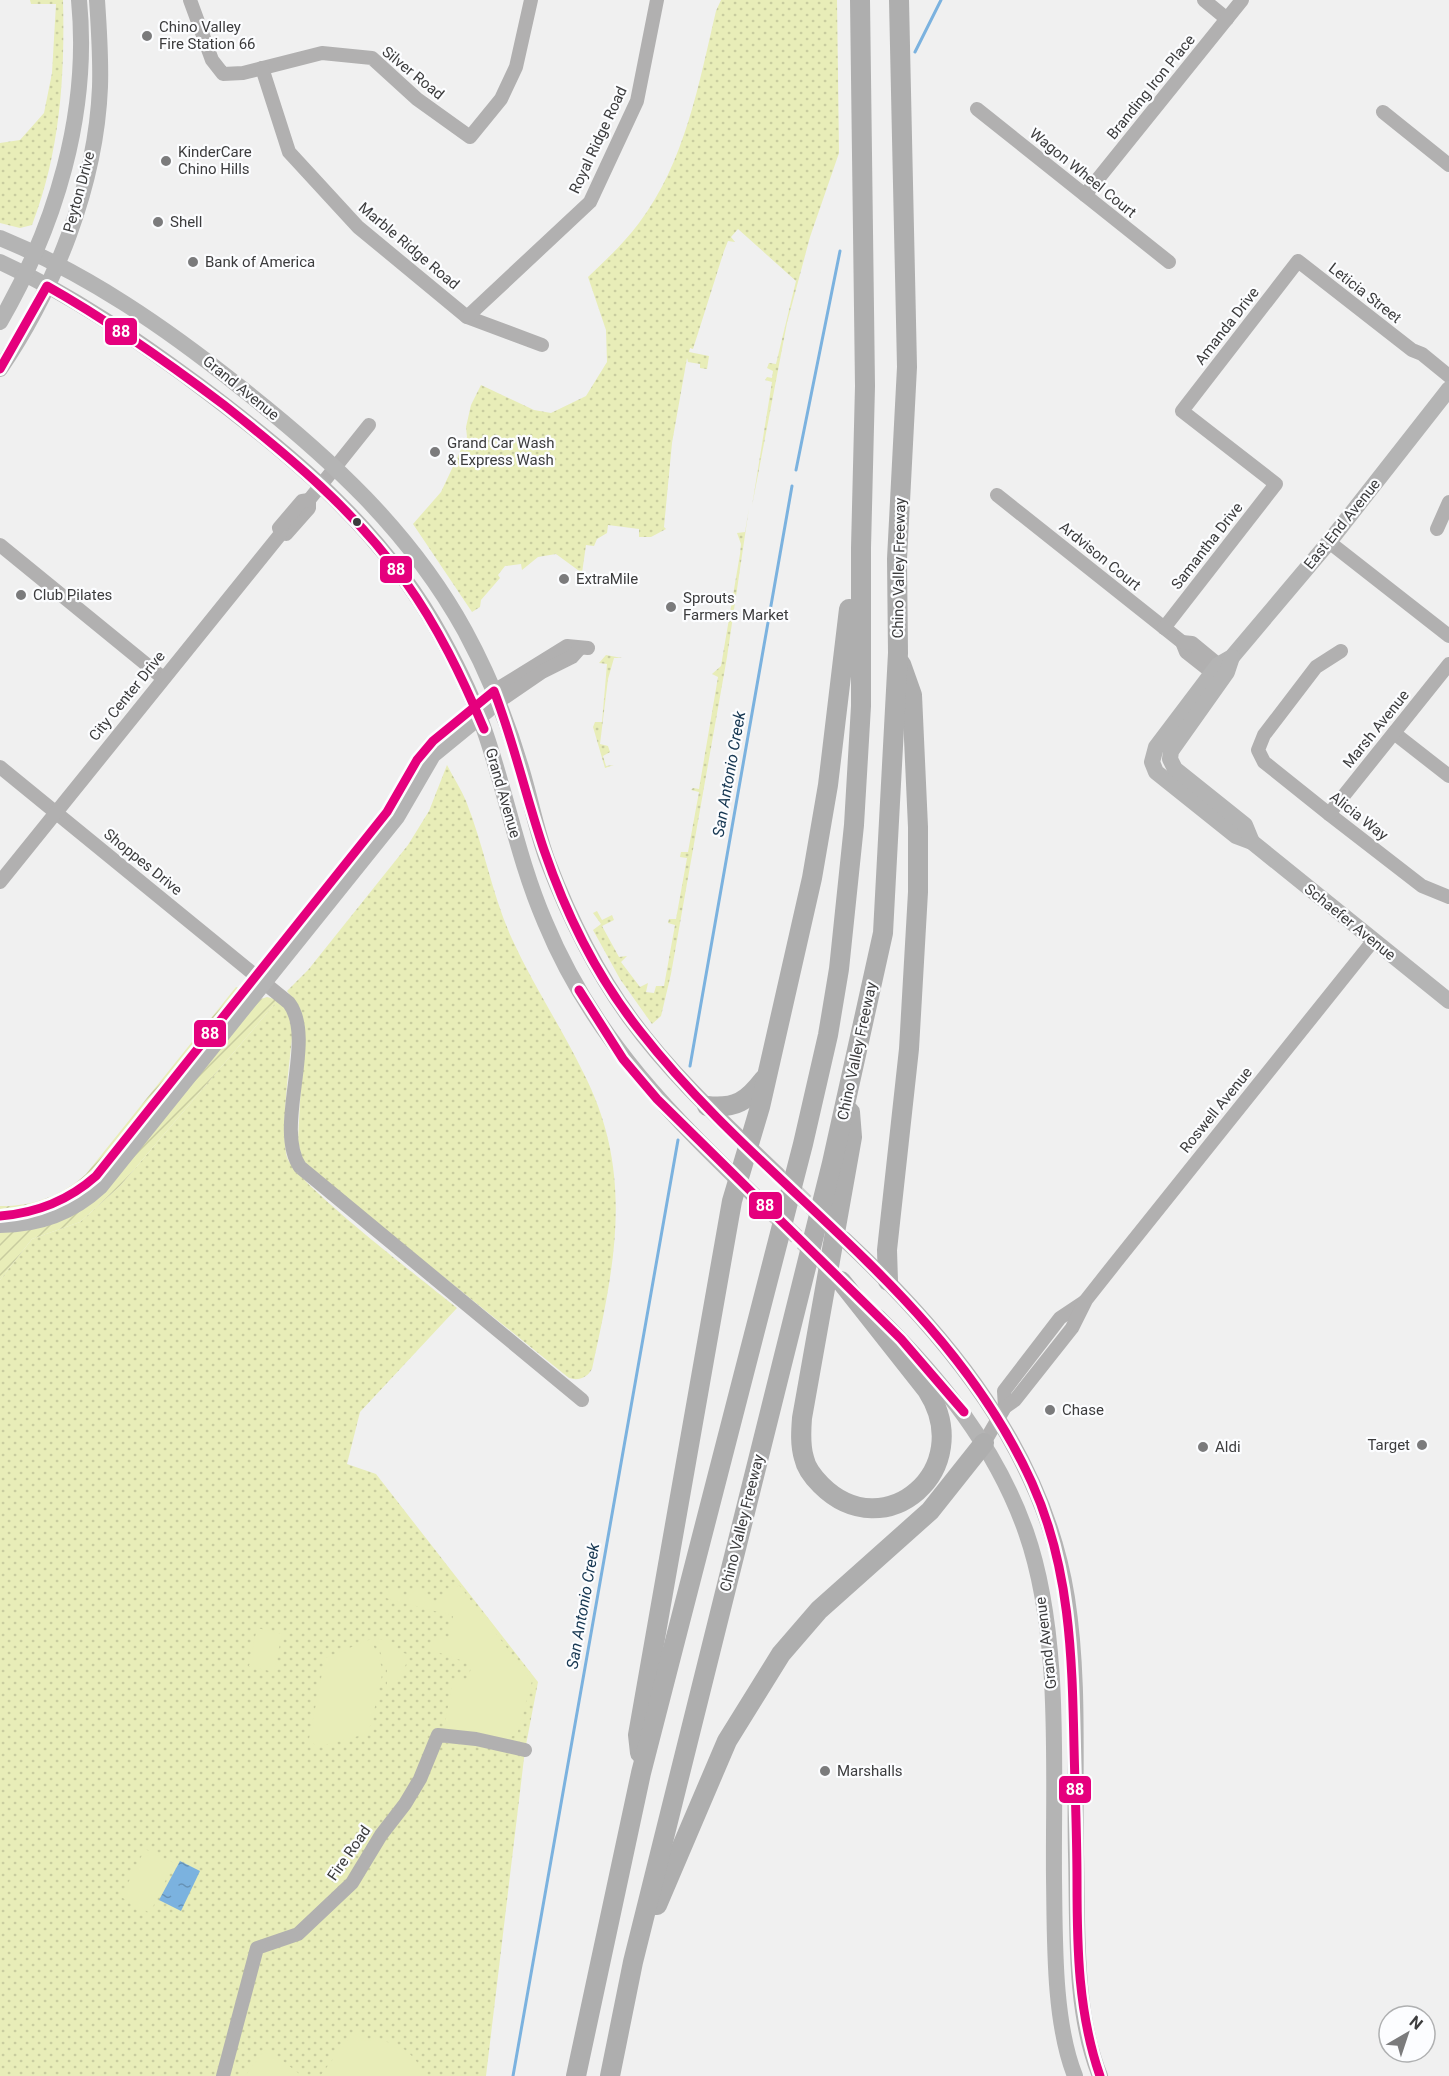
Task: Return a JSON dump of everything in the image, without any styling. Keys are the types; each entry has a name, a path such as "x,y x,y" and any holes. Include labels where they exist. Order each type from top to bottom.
{"highway":[{"name":"Chino Valley Freeway","path":"576,2076 641,1773 803,1144 828,1035 839,969 854,825 861,706 861,548 865,386 860,0"},
{"name":"Chino Valley Freeway","path":"610,2076 633,1962 801,1289 839,1167 848,1097 883,933 898,653 897,559 907,367 898,0"},
{"path":"641,1773 638,1735 732,1201 767,1075 812,878 845,656 853,568 861,548"},
{"path":"888,1281 887,1250 909,1057 918,892 918,827 912,695 898,653"},
{"path":"707,1106 729,1107 740,1104 767,1075"},
{"path":"839,1167 822,1307 802,1418 801,1442 804,1461 814,1478 844,1502 870,1508 893,1504 912,1496 929,1479 941,1456 943,1440 941,1423 936,1405 927,1390 839,1278"},
{"path":"633,1962 727,1741 781,1654 819,1610 930,1511 984,1443"}],"main road":[{"name":"Peyton Drive","path":"0,322 36,254 51,217 61,179 75,111 81,25 79,0"},
{"name":"Peyton Drive","path":"0,369 30,319 57,264 87,174 100,87 97,0"},
{"path":"75,111 80,113 82,120 76,164 87,174"},
{"name":"Grand Avenue","path":"0,238 57,264 131,307 186,345 336,466 392,525 436,584 465,631 496,697 519,763 545,853 568,911 615,995 664,1060 707,1106 777,1174"},
{"name":"Grand Avenue","path":"0,262 46,286 143,344 237,414 322,484 366,528 410,586 441,636 477,711 523,863 551,938 602,1027 657,1099 768,1209"},
{"name":"East End Avenue","path":"1152,754 1329,542 1449,388"},
{"name":"East End Avenue","path":"1170,759 1171,751 1222,670"},
{"path":"0,1216 50,1206 90,1182 397,817 434,755 477,711 496,697"},
{"name":"Schaefer Avenue","path":"1152,754 1156,772 1236,836 1252,842 1449,1001"},
{"name":"Schaefer Avenue","path":"1170,759 1175,768 1245,825 1252,842"},
{"path":"0,1225 21,1225 57,1215 84,1200 100,1187 262,978"},
{"name":"Grand Avenue","path":"844,1239 888,1281 1002,1413 1045,1513 1056,1546 1067,1597 1073,1672 1078,1949 1084,2009 1094,2062 1100,2076"},
{"name":"Grand Avenue","path":"839,1278 938,1379 984,1443 1026,1532 1043,1608 1052,1701 1056,1949 1060,2010 1076,2076"}],"street":[{"name":"Silver Road","path":"190,0 212,60 223,74 262,68 322,53 372,58 417,99 470,137 501,99 516,67 531,0"},
{"name":"Royal Ridge Road","path":"467,316 590,202 637,100 657,0"},
{"path":"1204,0 1227,19"},
{"name":"Branding Iron Place","path":"1085,195 1242,0"},
{"name":"Marble Ridge Road","path":"262,68 289,152 358,227 467,316 542,345"},
{"name":"Wagon Wheel Court","path":"977,109 1169,262"},
{"path":"1383,112 1449,165"},
{"name":"Leticia Street","path":"1298,261 1449,376"},
{"name":"Amanda Drive","path":"1276,484 1182,411 1298,261"},
{"name":"Leticia Street","path":"1412,350 1416,361 1449,388"},
{"name":"City Center Drive","path":"0,882 281,533 286,534 309,508 309,500 369,425"},
{"name":"Samantha Drive","path":"1164,628 1276,484"},
{"name":"Ardvison Court","path":"997,495 1182,642 1192,643 1222,670"},
{"path":"1437,528 1449,502"},
{"path":"1329,542 1449,636"},
{"path":"0,545 163,678"},
{"path":"496,697 572,657 584,648"},
{"name":"Alicia Way","path":"1341,651 1316,667 1264,735 1258,750 1264,762 1422,886 1449,897"},
{"name":"Marsh Avenue","path":"1329,814 1449,664"},
{"path":"1394,733 1449,776"},
{"name":"Shoppes Drive","path":"0,766 289,1002 297,1017 292,1147 300,1167 582,1400"},
{"name":"Roswell Avenue","path":"984,1443 1002,1413 1004,1391 1060,1318 1086,1300 1373,941"},
{"name":"Fire Road","path":"223,2076 257,1948 298,1934 351,1883 381,1835 393,1822 410,1796 438,1735 476,1739 525,1750"}],"green space":[{"path":"30,0 63,0 63,57 59,114 49,170 32,225 20,228 0,223 0,143 20,140 44,113 52,73 56,4 31,4"},
{"path":"721,0 837,0 839,153 810,237 787,323 752,506 772,382 765,380 767,377 772,378 773,371 767,368 769,363 776,364 796,281 738,229 731,237 735,242 728,241 724,251 693,349 690,348 689,352 709,356 707,369 700,368 700,364 688,362 687,358 672,443 664,527 666,529 651,537 639,537 639,529 608,525 607,533 597,539 594,546 586,545 582,573 556,554 538,557 522,570 521,564 505,566 498,575 500,578 481,600 480,607 472,612 413,524 441,492 467,437 466,427 471,405 481,385 534,410 551,413 586,396 607,362 606,330 588,277 639,223 655,200 668,175 688,122 716,11"},
{"path":"749,508 727,657 671,974 661,1016 652,1024 620,979 593,930 601,924 593,913 597,911 602,920 612,915 614,920 602,926 619,957 627,956 621,962 640,987 648,983 646,992 654,993 656,986 664,986 675,925 668,923 669,919 676,919 687,858 680,857 681,852 688,852 699,792 691,790 699,789 718,677 712,674 721,666 740,554 741,544 737,533 745,532"},
{"path":"606,655 622,658 614,658 608,679 600,744 608,746 610,752 603,756 606,766 614,765 605,768 593,727 595,722 602,722 607,664 599,663"},
{"path":"447,765 466,801 512,939 583,1072 599,1109 610,1146 615,1183 616,1219 613,1256 592,1369 588,1375 579,1379 569,1378 311,1170 302,1158 298,1141 304,1023 299,1007 287,991 308,970 408,845 429,811"},
{"path":"236,987 239,988 87,1177 49,1200 24,1207 0,1209 0,1206 35,1202 57,1194 86,1174"},
{"path":"267,997 278,1000 120,1186 80,1222 32,1239 0,1280 0,1232 58,1221 261,999"},
{"path":"278,1000 289,1012 293,1029 285,1113 287,1157 295,1170 337,1210 457,1308 360,1412 347,1464 376,1474 538,1682 525,1750 486,2076 0,2076 0,1280 32,1239 80,1222 120,1186"},
{"path":"459,1585 532,1681 517,1734 504,1740 444,1729 453,1679 467,1683 472,1664 431,1650 434,1637 449,1639 453,1616 386,1598 390,1586 397,1589 404,1600 419,1587 435,1606"},
{"path":"257,1628 282,1634 274,1672 249,1666"},
{"path":"375,1638 398,1644 396,1651 411,1655 398,1679 387,1691 387,1670"},
{"path":"371,1639 383,1670 371,1725 366,1734 317,1747 309,1739 325,1658"},
{"path":"145,1849 174,1863 150,1913 121,1897"},
{"path":"356,2029 365,2035 360,2041 392,2043 407,2051 426,2076 320,2076"},
{"path":"266,2048 302,2076 245,2076"}],"water":[{"path":"180,1861 200,1871 181,1911 159,1900"}],"waterway":[{"name":"San Antonio Creek","path":"915,52 941,0"},
{"name":"San Antonio Creek","path":"796,470 840,251"},
{"name":"San Antonio Creek","path":"690,1066 792,486"},
{"name":"San Antonio Creek","path":"513,2076 678,1140"}],"tunnel":[{"path":"777,1174 826,1221"},
{"path":"768,1209 836,1275"}],"transit line":[{"name":"88","path":"0,369 47,286 115,328 203,389 321,487 386,556 417,598 439,634 484,729"},
{"name":"88","path":"0,1216 39,1209 63,1199 96,1176 387,812 417,760 433,741 494,691 544,850 562,898 584,944 624,1010 689,1088 903,1298 952,1354 995,1415 1032,1483 1045,1515 1054,1547 1070,1645 1078,1955 1087,2028 1100,2076"},
{"name":"88","path":"579,990 623,1059 657,1099 901,1339 964,1412"}],"place":[{"name":"Chino Valley Fire Station 66","path":"147,36"},
{"name":"KinderCare Chino Hills","path":"166,161"},
{"name":"Shell","path":"158,222"},
{"name":"Bank of America","path":"193,262"},
{"name":"Grand Car Wash & Express Wash","path":"435,452"},
{"name":"ExtraMile","path":"564,579"},
{"name":"Club Pilates","path":"21,595"},
{"name":"Sprouts Farmers Market","path":"671,607"},
{"name":"Chase","path":"1050,1410"},
{"name":"Target","path":"1422,1445"},
{"name":"Aldi","path":"1203,1447"},
{"name":"Marshalls","path":"825,1771"}]}
